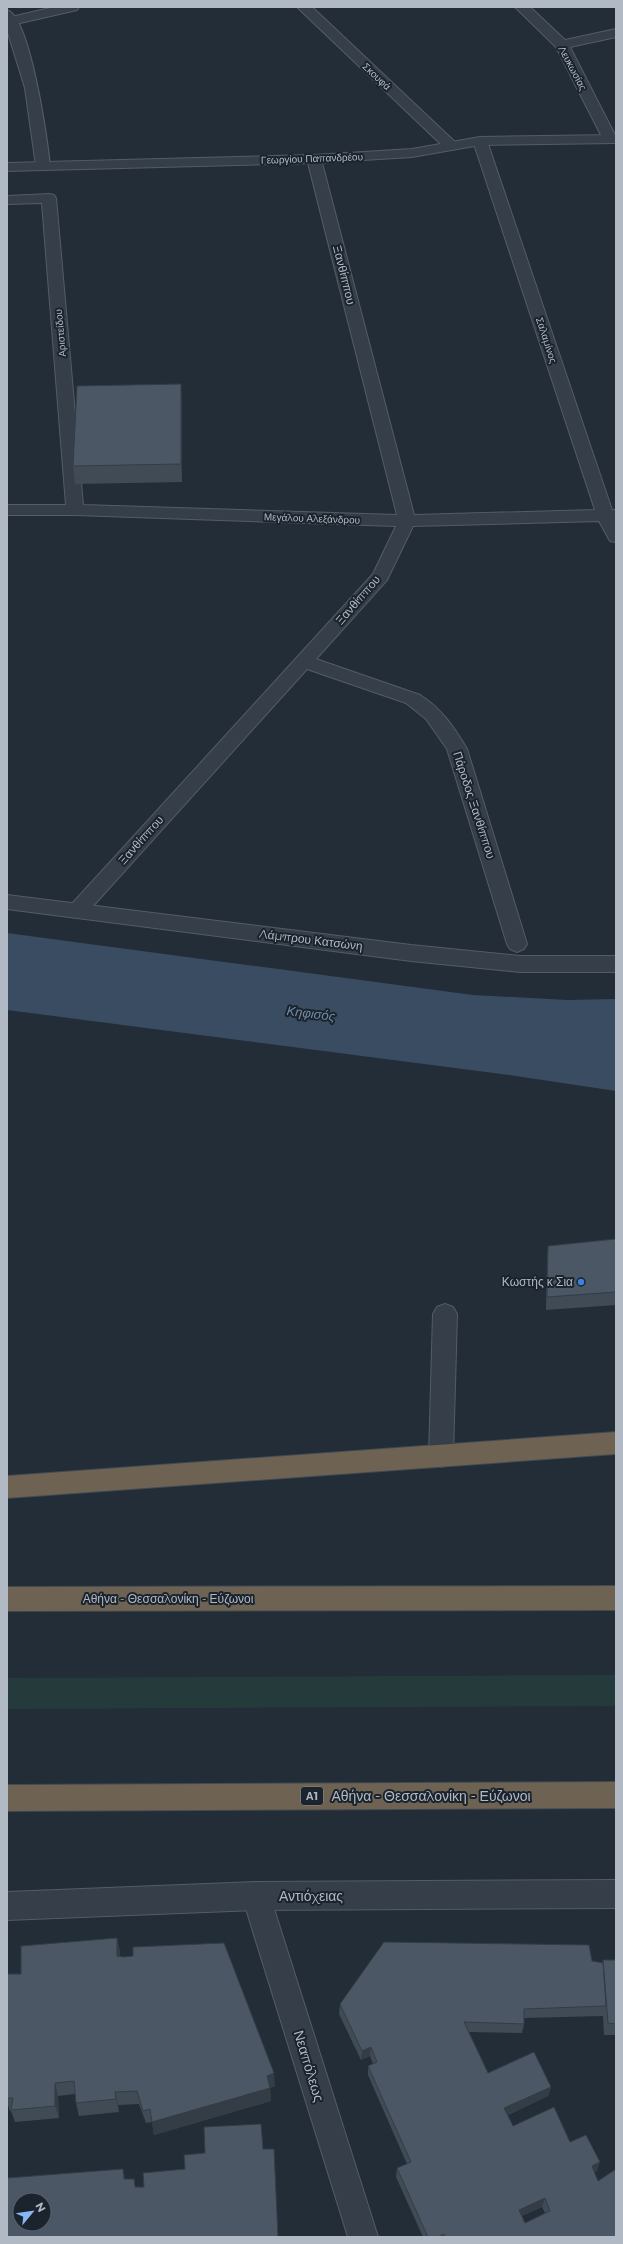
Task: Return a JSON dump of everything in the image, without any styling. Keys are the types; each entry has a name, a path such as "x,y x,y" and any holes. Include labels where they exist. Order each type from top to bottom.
{"highway":[{"path":"7,1487 616,1443"},
{"name":"Αθήνα - Θεσσαλονίκη - Εύζωνοι","path":"7,1599 616,1598"},
{"name":"Αθήνα - Θεσσαλονίκη - Εύζωνοι","path":"7,1798 616,1795"}],"street":[{"path":"43,166 40,135 32,87 21,46 8,19 72,7"},
{"name":"Σκουφά","path":"304,7 450,145"},
{"name":"Λευκωσίας","path":"522,7 562,45 613,139"},
{"path":"562,45 616,33"},
{"name":"Γεωργίου Παπανδρέου","path":"7,166 314,159 412,153 450,145 480,141 613,139"},
{"name":"Σαλαμίνος","path":"480,141 611,515 616,537"},
{"name":"Ξανθίππου","path":"77,911 381,576 407,521 314,159"},
{"name":"Αριστείδου","path":"7,200 49,198 75,510"},
{"name":"Μεγάλου Αλεξάνδρου","path":"7,510 75,510 407,521 611,515"},
{"name":"Πάροδος Ξανθίππου","path":"304,661 413,698 426,706 441,722 458,749 517,944"},
{"name":"Λάμπρου Κατσώνη","path":"7,902 403,952 520,964 616,964"},
{"path":"441,1456 445,1314"},
{"name":"Αντιόχειας","path":"7,1906 256,1896 616,1894"},
{"name":"Νεαπόλεως","path":"256,1896 363,2237"}],"green space":[{"path":"616,1675 616,1706 7,1709 7,1678"}],"water":[{"name":"Κηφισός","path":"7,933 473,995 568,1000 616,999 616,1091 509,1075 7,1010"}],"building":[{"path":"181,384 181,464 73,466 77,386"},
{"name":"Κωστής κ Σια","path":"616,1239 616,1292 547,1297 548,1246"},
{"path":"117,1938 117,1956 124,1957 133,1956 133,1947 224,1943 274,2073 267,2076 270,2088 152,2122 150,2109 143,2111 137,2091 115,2092 116,2099 76,2103 74,2081 55,2083 55,2106 11,2110 13,2098 7,2098 7,1974 21,1974 21,1946"},
{"path":"384,1942 589,1945 592,1961 603,1963 606,2006 524,2009 524,2024 464,2022 488,2073 534,2052 551,2087 504,2108 513,2126 554,2107 570,2142 586,2135 600,2162 592,2166 598,2181 616,2169 616,2237 445,2237 444,2234 438,2237 428,2237 397,2168 411,2162 368,2066 377,2062 371,2047 362,2051 340,2004","holes":["545,2198 550,2211 525,2223 519,2210"]},
{"path":"603,1960 616,1960 616,2024 608,2023"},
{"path":"261,2124 263,2149 274,2149 278,2237 7,2237 7,2178 123,2169 124,2179 134,2179 135,2187 144,2187 143,2173 185,2169 184,2155 205,2153 204,2127"}],"place":[{"name":"Κωστής κ Σια","path":"581,1282"}]}
